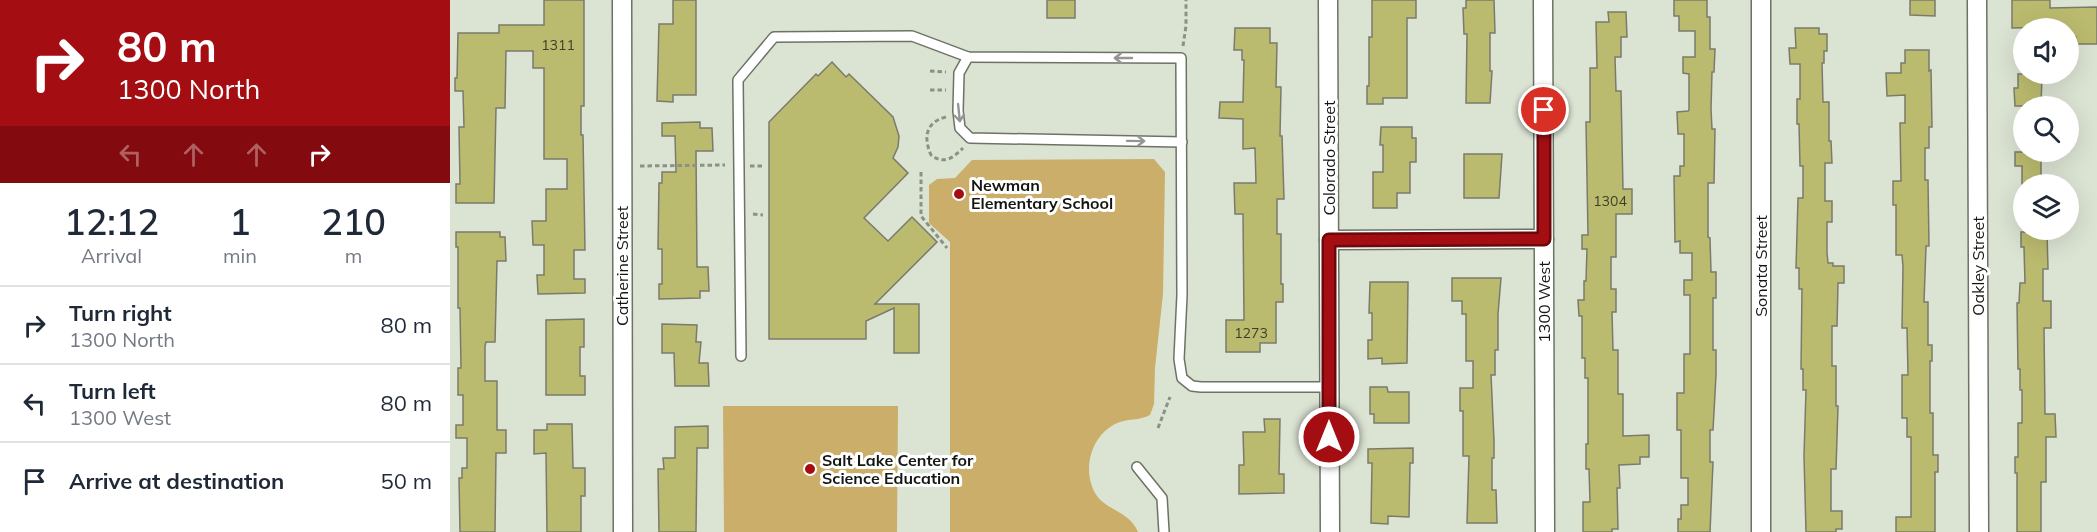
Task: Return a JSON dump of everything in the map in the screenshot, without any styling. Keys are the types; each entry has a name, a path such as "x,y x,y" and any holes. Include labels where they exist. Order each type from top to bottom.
{"street":[{"name":"Catherine Street","path":"622,0 623,532"},
{"name":"Colorado Street","path":"1328,0 1330,532"},
{"name":"1300 West","path":"1544,0 1545,532"},
{"name":"Sonata Street","path":"1761,0 1761,532"},
{"name":"Oakley Street","path":"1977,0 1979,532"},
{"path":"1329,240 1544,239"}],"lane":[{"path":"741,356 738,81 774,37 912,36 968,57 1181,58 1182,295 1179,359 1182,378 1192,386 1201,387 1329,387"},
{"path":"968,57 959,73 958,111 960,128 970,138 1182,142"},
{"path":"1137,467 1162,498 1164,532"}],"path":[{"path":"1181,58 1186,26 1186,0"},
{"path":"946,117 936,120 930,126 927,135 931,155 938,160 946,160 963,148"},
{"path":"640,166 729,165"},
{"path":"921,172 921,216 947,248"},
{"path":"1158,428 1170,397"}],"shaded area":[{"path":"1154,159 1165,172 1163,294 1155,368 1154,404 1150,415 1119,422 1106,430 1094,446 1089,466 1092,487 1097,496 1106,505 1130,520 1138,532 950,532 950,242 929,223 929,185 937,179 955,178 972,160"},
{"name":"Salt Lake Center for Science Education","path":"723,406 898,406 897,532 724,532"}],"building":[{"path":"544,0 584,0 584,106 581,106 581,135 583,135 585,250 574,250 574,279 585,279 585,293 538,294 537,275 544,275 544,245 533,245 532,221 546,221 546,189 567,189 567,159 544,159 544,68 533,68 533,51 506,51 505,108 496,108 494,203 456,203 456,184 460,184 459,127 464,127 463,91 455,91 458,33 499,33 499,25 544,25"},
{"path":"673,0 696,0 696,95 673,95 673,102 657,101 659,24 673,24"},
{"path":"1047,0 1075,0 1075,18 1047,18"},
{"path":"1372,0 1416,0 1416,18 1407,18 1407,98 1383,98 1383,104 1367,104"},
{"path":"1466,0 1494,0 1495,33 1490,33 1490,71 1492,71 1490,103 1466,103 1467,34 1464,34 1463,8 1466,8"},
{"path":"1674,0 1707,0 1707,17 1710,17 1710,49 1715,49 1711,109 1712,129 1715,129 1714,183 1708,183 1708,237 1710,238 1711,272 1716,272 1716,298 1713,298 1713,350 1716,350 1716,375 1713,430 1710,430 1710,462 1713,462 1710,532 1678,532 1681,505 1688,505 1688,478 1681,478 1681,430 1677,430 1677,393 1684,393 1684,354 1690,354 1690,295 1684,295 1684,280 1692,280 1692,253 1680,253 1680,241 1675,242 1674,176 1680,176 1680,166 1684,166 1684,134 1678,134 1677,112 1689,110 1689,74 1683,73 1683,57 1695,57 1695,31 1679,31 1679,16 1674,16"},
{"path":"1910,0 1935,0 1935,16 1910,15"},
{"path":"2012,0 2050,0 2050,8 2097,7 2097,44 2079,44 2079,18 2013,18 2012,28"},
{"path":"1608,12 1626,12 1627,37 1621,37 1621,57 1615,57 1616,91 1621,91 1623,189 1632,189 1632,214 1616,214 1616,257 1611,257 1611,289 1616,289 1616,312 1612,312 1613,350 1618,350 1618,394 1623,394 1623,436 1649,435 1649,457 1640,457 1640,464 1619,465 1618,529 1612,529 1612,532 1583,532 1583,502 1590,502 1589,469 1586,469 1588,378 1585,378 1585,358 1582,358 1582,316 1579,316 1578,300 1584,300 1584,281 1586,281 1587,249 1582,249 1582,235 1588,235 1586,122 1590,122 1590,68 1597,68 1596,22 1609,22"},
{"path":"1235,28 1270,28 1270,43 1277,43 1276,87 1281,87 1280,136 1282,136 1284,199 1277,199 1277,234 1281,234 1283,302 1276,302 1276,343 1260,343 1260,352 1226,352 1226,320 1244,320 1243,214 1235,214 1234,183 1256,183 1255,148 1243,149 1243,119 1219,118 1220,102 1243,102 1244,60 1242,60 1242,50 1234,50"},
{"path":"1795,28 1819,28 1819,34 1827,34 1827,51 1824,51 1824,63 1822,63 1823,102 1829,102 1829,141 1831,141 1832,163 1825,163 1825,201 1832,201 1832,222 1827,222 1827,253 1828,263 1833,263 1833,266 1844,266 1844,283 1838,283 1837,326 1832,326 1832,366 1836,366 1836,406 1838,406 1836,469 1831,469 1831,511 1842,511 1842,529 1836,529 1836,532 1806,532 1804,456 1806,390 1803,390 1803,369 1801,369 1802,289 1799,289 1799,268 1796,268 1798,198 1803,198 1803,166 1800,166 1799,124 1797,124 1800,64 1790,64 1789,48 1796,48"},
{"path":"1905,50 1929,50 1929,71 1931,70 1932,127 1929,127 1929,148 1925,148 1929,246 1926,246 1924,302 1928,302 1928,345 1932,345 1930,413 1933,413 1933,455 1938,455 1938,472 1935,472 1935,532 1896,532 1896,517 1911,517 1911,437 1907,437 1907,418 1902,418 1902,375 1908,375 1907,328 1902,328 1903,267 1902,255 1896,255 1896,205 1893,205 1893,181 1901,181 1900,123 1905,123 1905,95 1887,96 1886,73 1901,73 1901,63 1905,63"},
{"path":"832,62 846,77 849,74 893,117 899,136 898,147 893,158 908,173 864,218 888,241 912,217 937,242 875,304 919,304 919,353 894,353 894,308 866,321 866,339 769,339 769,122 816,74 818,76"},
{"path":"2018,84 2042,84 2041,96 2014,96 2014,88 2018,88"},
{"path":"700,122 700,128 712,128 713,151 696,151 697,267 708,267 709,291 700,291 700,298 659,299 659,284 662,284 662,249 658,249 659,183 662,183 662,172 676,172 675,136 662,136 662,123"},
{"path":"1381,127 1412,127 1412,138 1416,138 1416,162 1410,162 1410,193 1397,193 1397,208 1373,208 1373,172 1383,172"},
{"path":"1464,154 1502,154 1499,198 1464,198"},
{"path":"2015,162 2041,162 2041,174 2022,174 2022,166 2015,166"},
{"path":"456,232 500,232 500,237 505,237 506,261 497,261 495,342 486,342 485,346 485,381 497,381 497,430 506,430 506,453 496,453 495,532 460,532 459,478 462,478 462,468 467,468 467,438 456,438 456,425 463,425 463,395 458,395 458,368 461,368"},
{"path":"2021,240 2047,240 2048,269 2043,269 2043,301 2051,301 2051,328 2044,328 2045,414 2055,414 2056,437 2046,437 2046,482 2041,482 2041,532 2017,532 2015,457 2018,457 2018,423 2022,423 2022,390 2020,390 2020,369 2018,369 2017,303 2019,303 2020,283 2025,283 2024,247 2021,247"},
{"path":"1452,278 1501,278 1498,350 1495,350 1495,375 1491,375 1494,441 1492,490 1496,490 1497,523 1467,523 1469,456 1463,456 1463,411 1460,411 1460,388 1473,388 1473,361 1466,361 1466,314 1462,314 1462,301 1452,301"},
{"path":"1370,282 1408,282 1407,363 1382,364 1382,358 1368,359 1368,340 1372,340 1372,313 1369,313"},
{"path":"584,319 584,347 580,347 580,376 585,376 585,395 546,395 546,320"},
{"path":"662,324 697,325 696,342 701,342 699,363 708,363 709,386 675,386 674,353 662,353"},
{"path":"1370,387 1387,387 1388,392 1409,392 1409,423 1374,423 1374,414 1370,414"},
{"path":"1264,419 1280,419 1279,474 1284,474 1284,493 1239,494 1239,465 1244,465 1243,432 1265,432"},
{"path":"547,424 572,424 573,468 585,468 585,496 581,496 581,532 547,532 546,453 534,454 534,430 547,430"},
{"path":"708,426 708,448 697,448 696,532 659,532 658,469 664,469 663,458 675,458 675,427"},
{"path":"1413,448 1413,463 1410,463 1409,517 1388,516 1388,524 1371,523 1372,463 1368,463 1368,449"}],"place":[{"name":"Newman Elementary School","path":"959,194"},
{"name":"Salt Lake Center for Science Education","path":"810,469"}],"route":[{"path":"1329,437 1329,240 1544,239 1544,110"}]}
